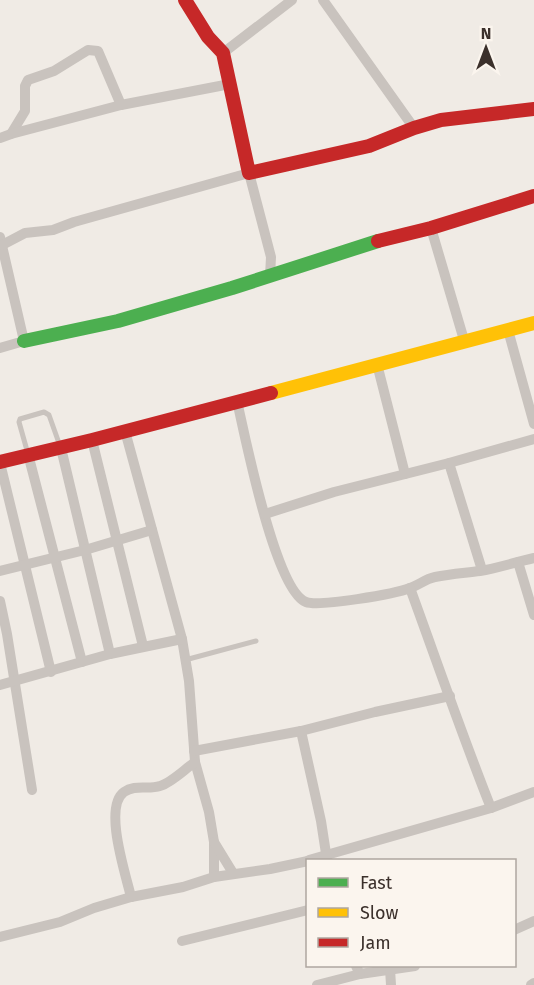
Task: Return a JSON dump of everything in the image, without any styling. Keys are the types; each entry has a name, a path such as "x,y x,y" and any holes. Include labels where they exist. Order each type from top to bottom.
{"street":[{"path":"185,0 208,37 223,54 249,173 271,257 270,276"},
{"path":"223,54 291,0"},
{"path":"323,0 414,128"},
{"path":"5,136 25,111 25,86 28,80 54,71 88,50 99,51 121,105"},
{"path":"5,136 121,105 230,84"},
{"path":"24,341 1,241 25,233 53,230 74,222 249,173 369,146 441,120 534,109"},
{"path":"0,348 118,321 363,247 384,238 431,228 534,196"},
{"path":"431,228 464,340"},
{"path":"271,257 286,270"},
{"path":"51,672 0,462 92,440 534,323"},
{"path":"508,330 534,423"},
{"path":"377,364 405,474"},
{"path":"237,401 257,491 282,570 293,592 305,602 319,603 363,598 410,588 433,577 482,570 534,558"},
{"path":"125,431 182,639 189,681 194,757 209,812 214,842 214,877"},
{"path":"265,513 333,492 534,439"},
{"path":"92,440 143,646"},
{"path":"61,448 110,654"},
{"path":"28,454 82,662"},
{"path":"449,463 482,570"},
{"path":"0,571 85,550 152,530"},
{"path":"518,562 534,615"},
{"path":"410,588 491,808"},
{"path":"0,601 32,790"},
{"path":"0,685 110,654 182,639"},
{"path":"131,897 115,822 117,801 123,793 132,789 164,785 194,757 375,712 450,696"},
{"path":"301,731 327,859 491,808 534,792"},
{"path":"214,842 233,873"},
{"path":"0,937 60,922 94,908 131,897 183,887 233,873 270,869 306,861"},
{"path":"182,941 306,910"},
{"path":"516,929 532,925"},
{"path":"317,985 358,970 407,967"},
{"path":"390,969 391,985"}],"lane":[{"path":"28,454 20,419 44,412 49,415 61,448"},
{"path":"185,660 256,641"}],"traffic: fast":[{"path":"24,341 118,321 232,288 378,241"}],"traffic: slow":[{"path":"271,393 534,323"}],"traffic: jam":[{"path":"185,0 208,37 223,53 249,173 369,146 441,120 534,109"},
{"path":"378,241 431,228 534,196"},
{"path":"0,462 271,393"}]}
